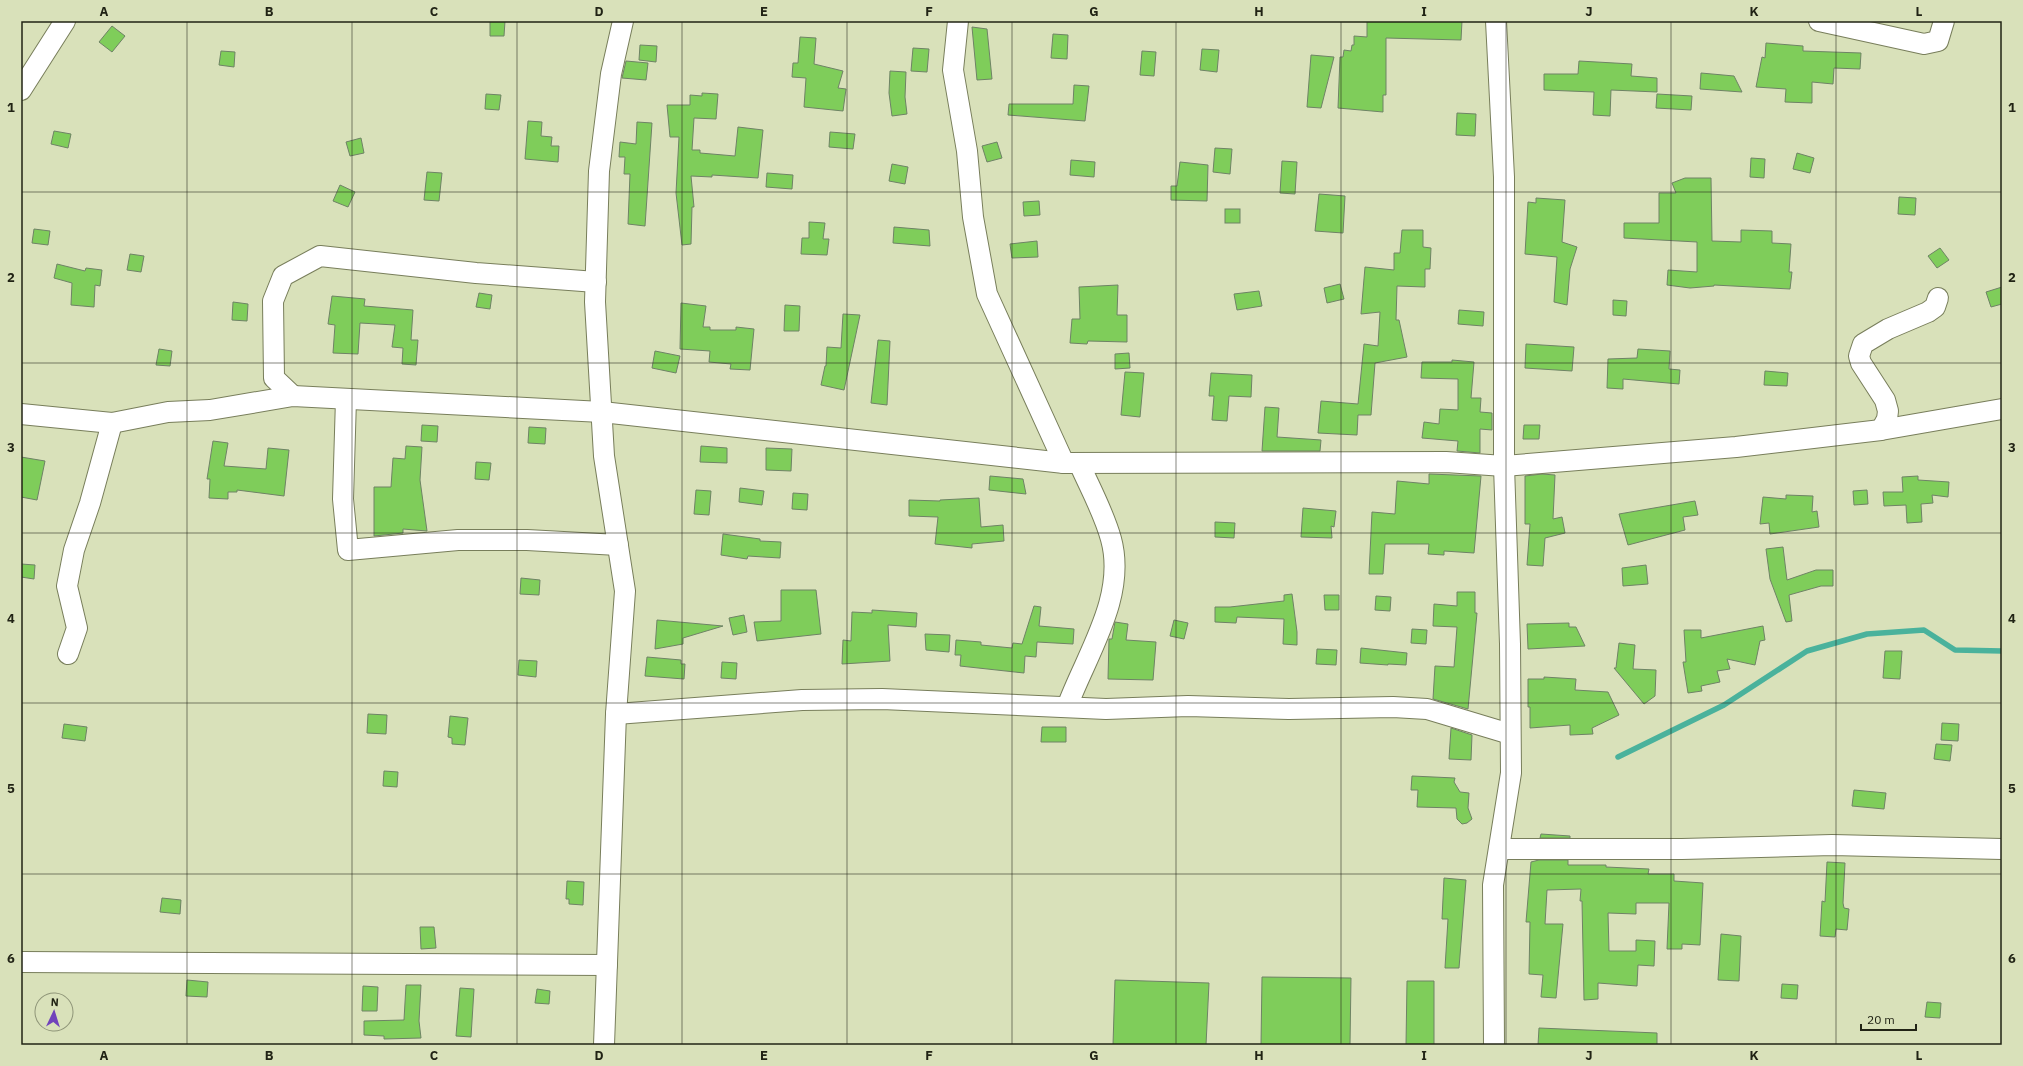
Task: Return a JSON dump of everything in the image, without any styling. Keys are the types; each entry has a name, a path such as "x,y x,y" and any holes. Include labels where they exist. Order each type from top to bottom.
{"street":[{"path":"21,90 65,21"},
{"path":"604,1045 616,714 625,591 604,456 595,302 599,171 611,74 623,21"},
{"path":"958,21 953,70 967,151 973,217 987,294 1111,539 1115,561 1114,578 1109,603 1067,707"},
{"path":"1494,1045 1493,885 1511,774 1504,466 1504,177 1496,21"},
{"path":"1819,21 1924,44 1938,42 1944,21"},
{"path":"293,396 274,378 273,301 283,276 320,256 476,273 596,282"},
{"path":"1881,430 1888,410 1885,400 1861,363 1859,356 1863,344 1888,329 1928,312 1935,307 1938,298"},
{"path":"21,414 112,423 168,412 210,410 293,396 602,412 1072,463 1446,462 1504,466 1736,447 1881,430 2002,409"},
{"path":"346,398 343,499 348,550 458,540 527,540 618,545"},
{"path":"68,654 77,628 67,586 74,550 90,504 112,423"},
{"path":"616,714 802,700 882,699 1106,709 1188,706 1427,709 1510,734"},
{"path":"1499,849 1682,849 1832,845 2002,849"},
{"path":"21,962 607,965"}],"building":[{"path":"490,21 505,21 504,36 490,36"},
{"path":"1367,21 1462,21 1461,40 1386,38 1386,95 1383,95 1383,112 1338,108 1340,57 1343,57 1344,50 1351,51 1352,45 1354,45 1354,36 1367,37"},
{"path":"112,26 125,36 112,52 99,42"},
{"path":"972,27 987,29 992,79 977,80"},
{"path":"1053,34 1068,35 1067,59 1051,58"},
{"path":"800,37 816,38 814,64 843,71 838,88 846,89 843,111 804,107 806,78 792,77 793,63 798,63"},
{"path":"1766,43 1803,46 1803,51 1861,53 1860,69 1834,68 1833,84 1812,82 1812,103 1785,102 1786,89 1756,87 1762,57 1765,58"},
{"path":"640,45 657,46 656,62 639,60"},
{"path":"913,48 929,49 927,72 911,71"},
{"path":"1202,49 1219,50 1217,72 1200,70"},
{"path":"221,51 235,52 234,67 219,65"},
{"path":"1142,51 1156,52 1154,76 1140,75"},
{"path":"1311,55 1334,57 1321,108 1307,107"},
{"path":"626,61 648,63 646,80 622,78"},
{"path":"1579,61 1632,64 1631,76 1657,78 1657,92 1611,90 1610,116 1593,115 1594,92 1544,90 1544,74 1578,74"},
{"path":"890,71 906,72 905,97 907,114 892,116 889,93"},
{"path":"1701,73 1734,76 1742,92 1700,89"},
{"path":"1074,85 1089,86 1085,121 1008,115 1009,104 1073,104"},
{"path":"702,93 718,94 716,119 694,118 692,150 700,150 700,153 735,156 738,127 763,130 758,178 712,175 712,177 691,176 694,207 692,207 691,244 682,245 676,193 679,137 670,137 667,105 690,105 690,95 702,96"},
{"path":"486,94 501,95 499,110 485,109"},
{"path":"1657,94 1692,96 1691,110 1656,108"},
{"path":"1457,113 1476,114 1475,136 1456,135"},
{"path":"528,121 542,122 541,136 552,137 551,146 559,146 558,162 525,159"},
{"path":"637,122 652,123 645,226 628,224 630,174 624,174 625,157 619,157 620,142 636,144"},
{"path":"54,131 71,134 68,148 51,144"},
{"path":"830,132 855,134 853,149 829,147"},
{"path":"361,138 364,153 350,156 346,142"},
{"path":"997,142 1002,158 987,162 982,146"},
{"path":"1215,148 1232,149 1230,174 1213,172"},
{"path":"1797,153 1814,158 1810,173 1793,169"},
{"path":"1751,158 1765,159 1764,178 1750,177"},
{"path":"1071,160 1095,162 1094,177 1070,175"},
{"path":"1282,161 1297,162 1295,194 1280,193"},
{"path":"1180,162 1208,165 1207,201 1171,200 1171,186 1177,186"},
{"path":"892,164 908,167 905,184 889,181"},
{"path":"427,172 442,173 439,201 424,200"},
{"path":"767,173 793,175 792,189 766,187"},
{"path":"1685,178 1711,178 1712,241 1741,242 1741,230 1772,231 1772,243 1791,244 1789,272 1792,272 1790,289 1714,285 1690,288 1667,285 1668,270 1697,272 1697,242 1624,238 1624,223 1659,223 1659,193 1676,193 1672,183"},
{"path":"340,185 355,192 348,207 333,201"},
{"path":"1319,194 1345,196 1343,233 1315,231"},
{"path":"1899,197 1916,198 1915,215 1898,214"},
{"path":"1536,198 1565,200 1562,242 1577,247 1570,269 1567,305 1554,302 1557,257 1525,254 1528,202 1536,203"},
{"path":"1039,201 1040,215 1024,216 1023,202"},
{"path":"1225,209 1240,209 1240,223 1225,223"},
{"path":"809,222 825,223 823,239 829,239 827,255 801,254 802,238 809,238"},
{"path":"894,227 929,230 930,246 893,243"},
{"path":"34,229 50,231 48,245 32,243"},
{"path":"1402,230 1423,230 1423,247 1431,248 1430,269 1425,269 1425,287 1397,286 1396,320 1399,320 1407,357 1375,363 1371,415 1358,415 1357,435 1318,433 1321,401 1358,404 1364,344 1378,346 1380,312 1361,314 1365,267 1394,270 1394,253 1400,253"},
{"path":"1037,241 1038,257 1012,258 1010,244"},
{"path":"1940,248 1949,260 1937,268 1928,256"},
{"path":"130,254 144,256 141,272 127,270"},
{"path":"57,264 85,271 86,268 102,270 100,286 95,285 94,307 71,305 72,283 54,278"},
{"path":"1340,284 1344,299 1327,303 1324,288"},
{"path":"1118,285 1117,315 1127,315 1127,342 1088,341 1087,344 1070,343 1072,319 1080,319 1079,287"},
{"path":"2002,287 2002,304 1991,307 1986,292"},
{"path":"1259,291 1262,306 1237,310 1234,294"},
{"path":"479,293 492,295 490,309 476,307"},
{"path":"332,296 365,299 364,306 413,310 411,340 418,340 416,365 402,364 403,348 392,347 395,325 360,323 358,354 333,353 335,325 328,324"},
{"path":"1613,300 1627,301 1626,316 1613,315"},
{"path":"233,302 248,304 247,321 232,320"},
{"path":"681,303 706,306 703,327 710,327 710,330 736,330 736,327 754,329 750,370 730,369 731,364 709,362 710,351 680,349"},
{"path":"785,305 800,306 799,331 784,331"},
{"path":"1459,310 1484,312 1483,326 1458,324"},
{"path":"843,314 860,315 844,390 821,385 826,366 827,347 841,348"},
{"path":"878,340 890,341 887,405 871,403"},
{"path":"1526,344 1574,347 1572,371 1525,368"},
{"path":"159,349 172,351 170,366 156,365"},
{"path":"1638,349 1670,351 1669,369 1680,370 1679,384 1623,379 1623,389 1607,388 1608,359 1637,358"},
{"path":"655,351 680,356 676,373 652,368"},
{"path":"1129,353 1130,368 1115,369 1115,354"},
{"path":"1452,360 1474,362 1471,398 1481,398 1480,412 1492,413 1492,430 1480,429 1480,453 1457,451 1458,441 1422,438 1424,422 1439,424 1440,409 1458,410 1458,379 1421,378 1422,362 1452,362"},
{"path":"1765,371 1788,373 1787,386 1764,385"},
{"path":"1125,372 1144,373 1140,417 1121,415"},
{"path":"1211,373 1252,375 1251,397 1229,396 1227,421 1212,420 1214,396 1209,396"},
{"path":"1265,407 1279,408 1277,437 1321,440 1320,451 1262,451"},
{"path":"422,425 438,426 437,442 421,441"},
{"path":"1524,425 1540,425 1539,439 1523,439"},
{"path":"529,427 546,428 545,444 528,443"},
{"path":"213,441 228,443 224,466 266,469 268,448 289,450 284,496 237,490 237,492 228,492 228,499 209,498 210,479 207,479"},
{"path":"406,446 422,447 420,480 427,531 403,529 403,533 374,536 374,487 391,487 393,458 405,459"},
{"path":"701,446 727,448 727,463 700,462"},
{"path":"766,448 792,449 791,471 766,470"},
{"path":"21,457 45,461 37,500 21,497"},
{"path":"476,462 491,463 489,480 475,479"},
{"path":"1429,474 1481,476 1474,553 1444,551 1444,555 1428,554 1429,544 1385,544 1383,574 1369,574 1372,512 1395,514 1397,481 1429,484"},
{"path":"1542,474 1555,475 1553,519 1562,517 1565,533 1545,538 1543,566 1527,565 1530,524 1525,524 1525,476"},
{"path":"990,476 1023,479 1026,494 989,490"},
{"path":"1918,476 1918,480 1949,482 1948,497 1932,495 1933,503 1921,504 1922,522 1907,523 1906,505 1884,506 1883,492 1903,492 1902,477"},
{"path":"740,488 764,491 762,505 739,502"},
{"path":"696,490 711,491 709,515 694,514"},
{"path":"1867,490 1868,504 1854,505 1853,491"},
{"path":"793,493 808,494 807,510 792,509"},
{"path":"1786,495 1813,496 1812,512 1817,511 1819,527 1770,534 1769,523 1760,524 1763,497 1786,499"},
{"path":"979,498 981,527 1003,525 1004,541 972,544 972,548 935,544 938,517 909,516 909,500 940,501"},
{"path":"1695,501 1698,515 1683,517 1685,530 1628,545 1619,514"},
{"path":"1303,508 1336,511 1334,527 1331,526 1332,538 1301,537"},
{"path":"1215,522 1235,523 1234,538 1215,537"},
{"path":"723,534 760,539 760,541 781,542 780,558 748,556 747,559 721,555"},
{"path":"1783,547 1787,580 1816,570 1833,570 1833,586 1821,586 1789,595 1792,621 1786,622 1770,579 1766,549"},
{"path":"21,564 35,565 34,579 21,577"},
{"path":"1646,565 1648,584 1623,586 1622,568"},
{"path":"521,578 540,580 539,595 520,594"},
{"path":"781,590 816,590 821,634 757,641 754,622 781,621"},
{"path":"1457,592 1475,592 1475,613 1477,613 1468,709 1433,699 1435,666 1454,667 1457,627 1433,626 1434,604 1457,606"},
{"path":"1292,594 1297,632 1297,645 1283,644 1284,619 1237,617 1236,623 1215,622 1215,607 1230,607 1284,601 1284,595"},
{"path":"1324,595 1339,595 1339,610 1325,610"},
{"path":"1376,596 1391,597 1390,611 1375,610"},
{"path":"1034,606 1041,607 1039,626 1074,629 1073,644 1037,642 1036,657 1025,656 1024,673 960,666 961,655 955,655 956,640 981,642 981,645 1012,648 1013,643 1022,644"},
{"path":"872,610 917,613 916,627 888,625 890,661 842,664 843,640 851,641 852,612 872,613"},
{"path":"744,615 747,632 733,635 729,618"},
{"path":"657,620 723,626 683,638 683,644 655,649"},
{"path":"1174,620 1188,623 1184,639 1170,636"},
{"path":"1115,622 1128,624 1126,640 1156,642 1153,680 1108,679 1109,639 1112,639"},
{"path":"1569,623 1569,627 1576,627 1585,646 1528,649 1527,624"},
{"path":"1763,626 1765,640 1760,641 1755,665 1727,659 1730,669 1717,671 1720,682 1701,686 1702,691 1688,693 1683,662 1686,662 1684,630 1701,630 1701,638"},
{"path":"1412,629 1427,630 1426,644 1411,643"},
{"path":"925,634 950,635 949,652 926,650"},
{"path":"1619,643 1635,645 1633,669 1656,670 1655,696 1644,704 1614,668 1616,668"},
{"path":"1361,648 1407,653 1406,665 1360,663"},
{"path":"1317,649 1337,650 1336,665 1316,664"},
{"path":"1885,651 1902,651 1900,679 1883,678"},
{"path":"647,657 681,660 681,664 685,664 684,679 645,676"},
{"path":"519,660 537,661 536,677 518,675"},
{"path":"722,662 737,663 736,679 721,678"},
{"path":"1544,677 1576,679 1575,690 1608,692 1619,715 1592,728 1593,734 1570,735 1570,725 1530,728 1528,679 1544,679"},
{"path":"368,714 387,715 386,734 367,733"},
{"path":"450,716 468,718 465,745 452,744 452,738 448,737"},
{"path":"1942,723 1959,724 1958,741 1941,740"},
{"path":"64,724 87,727 85,741 62,738"},
{"path":"1042,727 1066,727 1066,742 1041,742"},
{"path":"1451,728 1472,735 1471,760 1449,759"},
{"path":"1936,744 1952,745 1950,761 1934,759"},
{"path":"384,771 398,772 397,787 383,786"},
{"path":"1412,776 1455,778 1454,782 1460,792 1469,793 1468,808 1472,819 1467,823 1462,824 1457,819 1456,808 1417,807 1418,790 1411,790"},
{"path":"1854,790 1886,793 1884,809 1852,806"},
{"path":"1541,834 1570,836 1570,838 1540,838"},
{"path":"1539,860 1568,860 1568,865 1606,865 1606,867 1649,869 1648,874 1674,874 1674,881 1703,883 1700,945 1682,944 1682,949 1667,949 1669,903 1636,903 1636,914 1608,913 1609,951 1636,951 1636,940 1655,941 1654,966 1638,965 1637,986 1598,983 1598,999 1584,1000 1582,901 1580,901 1581,889 1547,890 1545,924 1563,924 1556,998 1541,997 1543,975 1529,974 1530,922 1526,922 1531,862"},
{"path":"1827,862 1845,863 1843,903 1844,908 1849,909 1847,930 1836,929 1835,937 1820,936 1822,901 1825,902"},
{"path":"1444,878 1466,880 1459,968 1445,968 1448,919 1442,919"},
{"path":"567,881 584,882 583,905 569,904 569,899 566,899"},
{"path":"162,898 181,900 180,914 160,912"},
{"path":"420,927 434,927 436,948 421,949"},
{"path":"1721,934 1741,936 1739,981 1718,980"},
{"path":"1262,977 1351,978 1350,1045 1261,1045"},
{"path":"187,980 208,982 207,997 186,996"},
{"path":"1115,980 1209,983 1206,1045 1113,1045"},
{"path":"1407,981 1434,981 1434,1045 1406,1045"},
{"path":"1782,984 1798,985 1797,999 1781,998"},
{"path":"406,985 421,985 419,1021 421,1038 384,1039 384,1036 364,1035 364,1021 404,1020"},
{"path":"363,986 378,987 377,1011 362,1011"},
{"path":"460,988 474,989 471,1037 456,1036"},
{"path":"537,989 550,991 549,1004 535,1003"},
{"path":"1927,1002 1941,1003 1940,1018 1925,1017"},
{"path":"1539,1028 1657,1033 1657,1045 1538,1045"}],"waterway":[{"path":"1618,757 1724,705 1807,651 1867,634 1924,630 1955,650 2002,651"}]}
